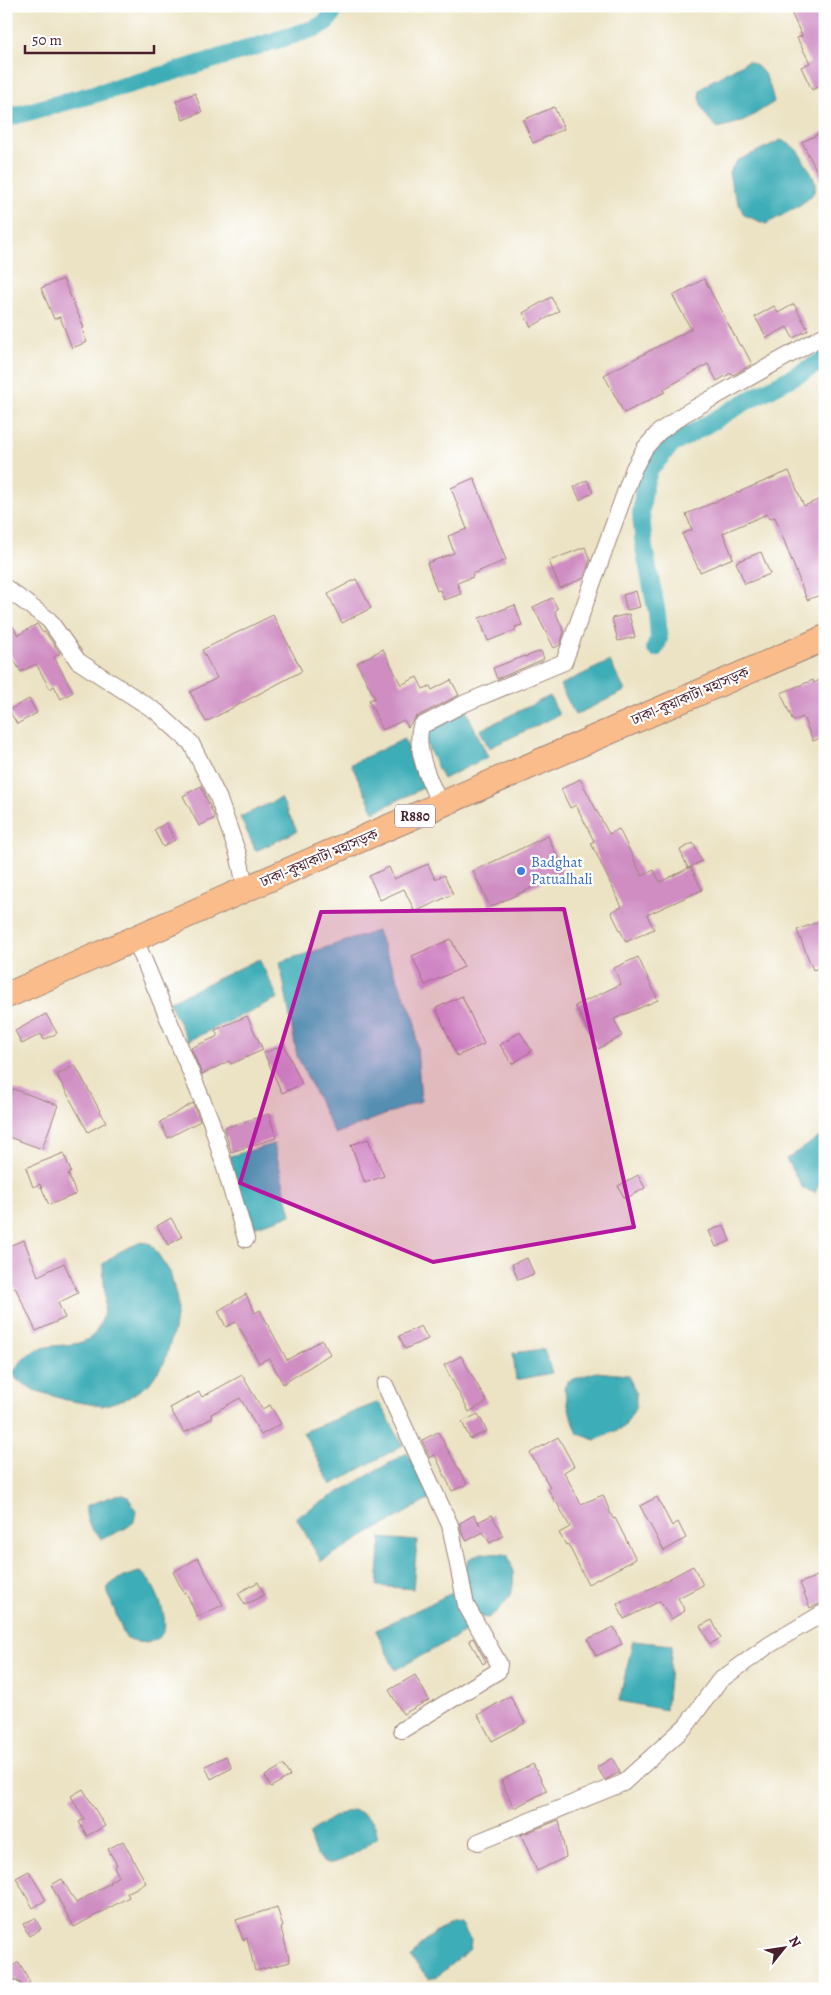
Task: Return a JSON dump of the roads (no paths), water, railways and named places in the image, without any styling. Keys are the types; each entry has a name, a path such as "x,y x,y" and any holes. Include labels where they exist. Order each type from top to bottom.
{"main road":[{"name":"ঢাকা-কুয়াকাটা মহাসড়ক","path":"6,996 246,889 825,638"}],"street":[{"path":"441,806 426,776 420,739 421,726 463,704 564,662 634,468 645,448 659,432 684,414 825,335"},
{"path":"6,588 49,620 78,661 157,712 191,744 218,797 238,854 246,889"},
{"path":"135,939 211,1121 246,1239"},
{"path":"385,1385 450,1525 466,1606 499,1664 498,1671 402,1730"},
{"path":"478,1842 623,1783 686,1726 719,1680 770,1645 825,1612"},
{"path":"6,1986 12,1989"}],"water":[{"path":"748,61 763,73 769,83 774,102 744,121 718,128 704,112 700,101 700,90 710,82"},
{"path":"781,140 791,145 799,153 812,175 815,189 805,201 766,224 744,215 732,188 729,172 737,161"},
{"path":"610,661 625,691 575,715 560,685"},
{"path":"550,696 559,715 489,748 480,730"},
{"path":"466,710 488,757 443,779 421,732"},
{"path":"404,739 427,786 374,812 351,764"},
{"path":"281,798 297,831 256,851 240,817"},
{"path":"377,931 415,1020 421,1101 335,1134 297,1056 280,962"},
{"path":"259,959 278,998 188,1041 169,1002"},
{"path":"825,1135 825,1172 815,1193 803,1188 786,1159"},
{"path":"274,1144 291,1215 247,1229 230,1156"},
{"path":"141,1242 151,1244 170,1272 177,1300 174,1330 164,1363 149,1384 128,1398 102,1406 66,1400 34,1390 16,1379 14,1372 27,1355 39,1349 75,1344 90,1338 96,1331 103,1315 105,1293 103,1264 119,1252"},
{"path":"544,1349 552,1373 516,1380 513,1353"},
{"path":"596,1372 628,1375 636,1393 636,1407 624,1427 596,1440 578,1434 564,1388 568,1381"},
{"path":"379,1402 403,1445 331,1485 303,1432"},
{"path":"407,1453 433,1497 321,1561 296,1517"},
{"path":"123,1494 128,1497 136,1511 134,1522 126,1528 102,1539 90,1525 86,1506"},
{"path":"381,1538 417,1541 413,1589 377,1586"},
{"path":"481,1553 504,1554 508,1556 513,1575 512,1591 508,1598 488,1618 480,1617 473,1611 464,1570 469,1559"},
{"path":"139,1572 144,1575 154,1588 162,1607 165,1624 161,1635 156,1639 145,1642 133,1641 124,1635 106,1588 118,1579"},
{"path":"452,1593 471,1629 395,1670 376,1630"},
{"path":"633,1641 672,1645 666,1710 619,1701"},
{"path":"352,1810 362,1813 373,1822 377,1831 377,1837 346,1858 333,1863 324,1862 315,1851 310,1834 329,1819"},
{"path":"460,1924 471,1940 470,1949 436,1977 429,1979 411,1958 432,1935 445,1927"}],"waterway":[{"path":"6,118 153,78 316,28 328,20 335,6"},
{"path":"655,648 659,639 657,613 644,548 641,514 644,486 650,469 670,446 747,401 825,360"}],"place":[{"name":"Badghat Patualhali","path":"521,871"}]}
